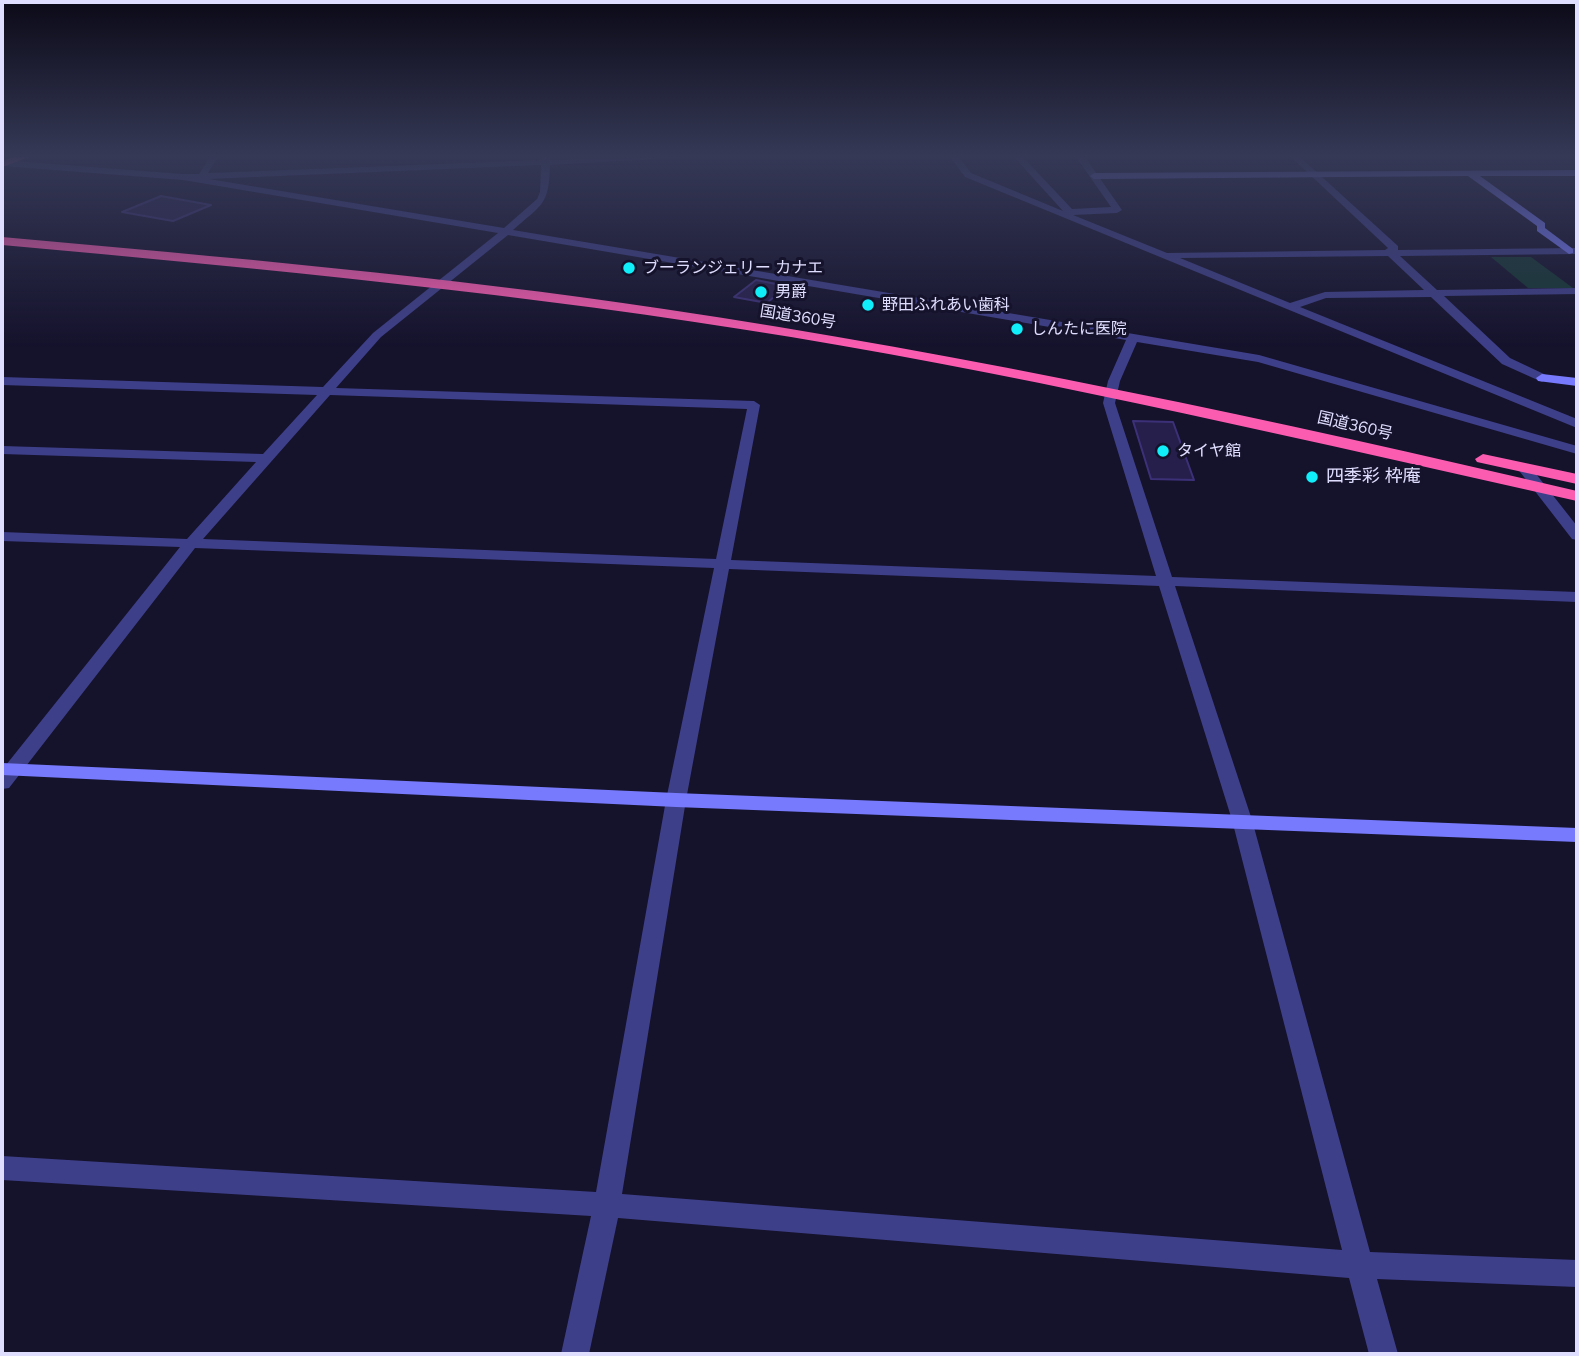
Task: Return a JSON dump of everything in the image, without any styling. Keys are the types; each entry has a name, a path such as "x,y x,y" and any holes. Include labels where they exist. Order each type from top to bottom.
{"highway":[{"name":"国道360号","path":"2,231 447,279 811,336 1113,387 1577,479"},
{"name":"国道360号","path":"2,241 447,279"},
{"name":"国道360号","path":"1113,387 1577,496"}],"street":[{"path":"431,220 1259,359 1577,450"},
{"path":"5,774 191,543 377,335 518,220"},
{"path":"1077,220 1577,424"},
{"path":"1364,220 1394,248 1389,251"},
{"path":"1535,220 1542,225 1540,229 1574,251"},
{"path":"1389,251 1506,361 1542,378 1577,382"},
{"path":"1167,256 1185,253 1574,251"},
{"path":"1291,306 1325,295 1577,291"},
{"path":"1133,338 1109,403 1242,820 1357,1265 1383,1354"},
{"path":"2,381 754,405 676,800 607,1205 575,1354"},
{"path":"2,450 267,458"},
{"path":"1524,468 1577,536"},
{"path":"2,536 1577,597"},
{"path":"5,774 1577,835"},
{"path":"2,1168 607,1205 1357,1265 1577,1274"}],"green space":[{"path":"1491,257 1531,257 1573,288 1528,288"}],"building":[{"name":"男爵","path":"756,280 786,286 767,303 734,297"},
{"name":"タイヤ館","path":"1133,421 1173,422 1194,480 1151,479"}],"place":[{"name":"ブーランジェリー カナエ","path":"629,268"},
{"name":"男爵","path":"761,292"},
{"name":"野田ふれあい歯科","path":"868,305"},
{"name":"しんたに医院","path":"1017,329"},
{"name":"タイヤ館","path":"1163,451"},
{"name":"四季彩 枠庵","path":"1312,477"}]}
